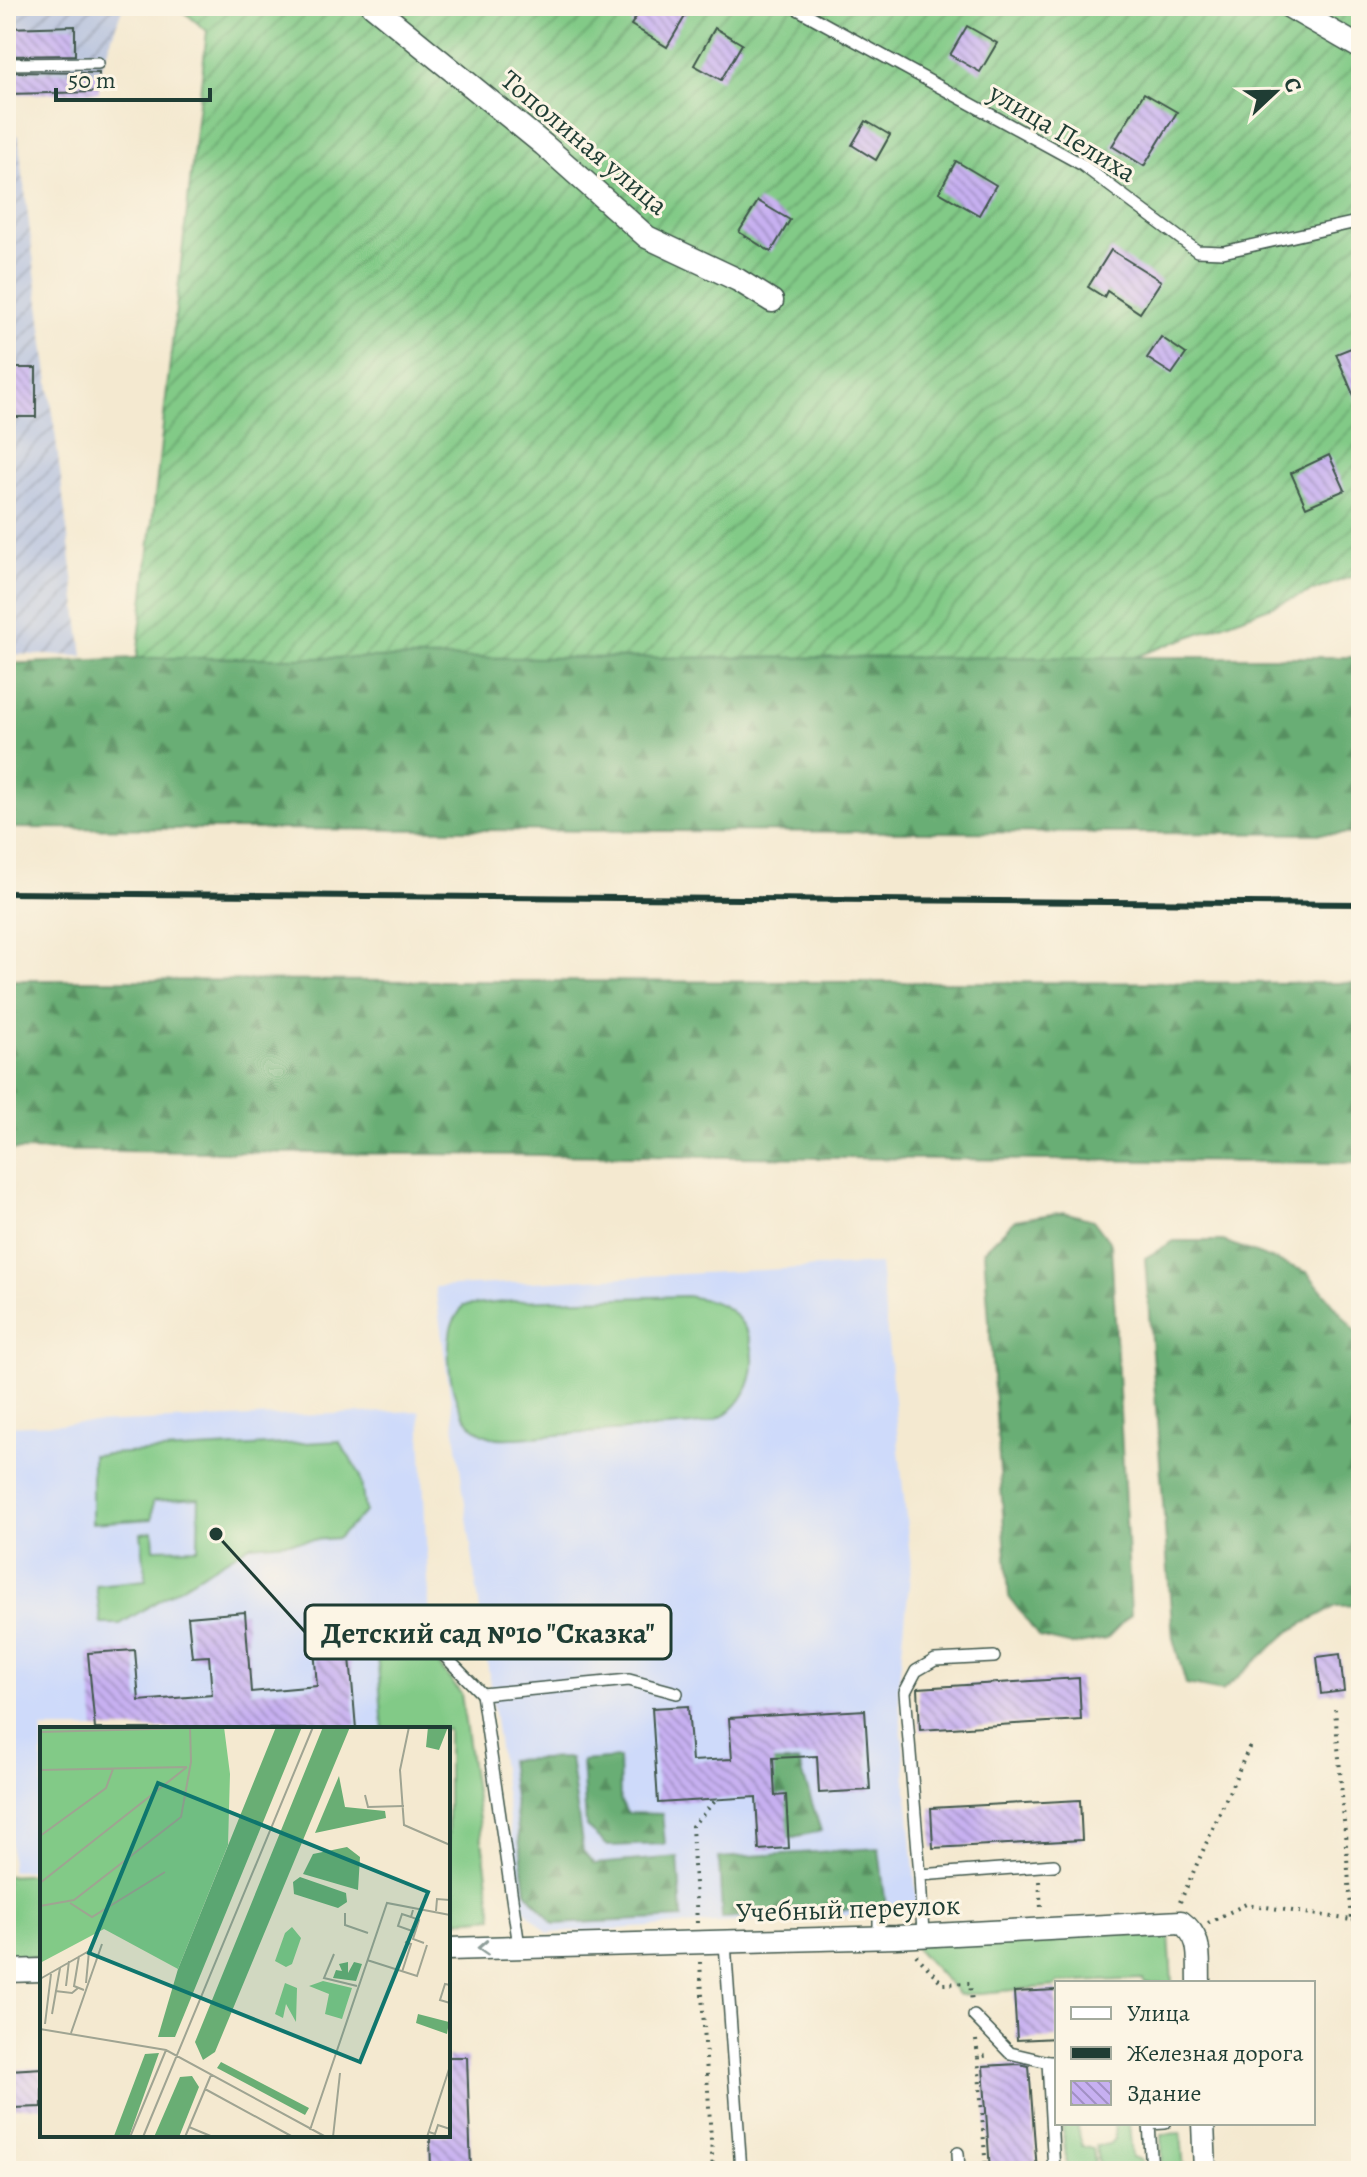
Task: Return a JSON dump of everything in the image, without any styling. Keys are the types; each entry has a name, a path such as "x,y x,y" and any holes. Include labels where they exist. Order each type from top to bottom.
{"street":[{"name":"Тополиная улица","path":"373,6 544,145 647,237 738,280 772,301"},
{"path":"1288,6 1361,48"},
{"name":"Учебный переулок","path":"450,1949 879,1937 917,1942 1042,1929 1171,1922 1181,1922 1193,1930"},
{"path":"1193,1930 1198,1943 1199,1981"},
{"path":"6,1971 40,1970"},
{"path":"1203,2125 1205,2171"}],"lane":[{"name":"улица Пелиха","path":"792,6 1081,164 1197,251 1223,252 1361,221"},
{"path":"6,64 98,63"},
{"path":"431,1642 482,1694 519,1946"},
{"path":"917,1942 920,1875 905,1692 916,1671 935,1660 994,1657"},
{"path":"482,1694 629,1680 677,1693"},
{"path":"920,1875 1054,1865"},
{"path":"879,1914 879,1937"},
{"path":"725,1943 741,2171"},
{"path":"974,2016 1010,2053 1053,2062 1054,2171"},
{"path":"1149,2125 1152,2171"},
{"path":"958,2153 959,2171"}],"path":[{"path":"1335,1709 1352,1920"},
{"path":"1171,1922 1251,1743"},
{"path":"698,1926 692,1826 717,1799"},
{"path":"1038,1866 1042,1929"},
{"path":"1193,1930 1246,1904 1361,1920"},
{"path":"917,1942 943,1984 970,1983 974,2016"},
{"path":"700,1956 713,2171"},
{"path":"986,2171 978,2057 1010,2053"}],"shaded area":[{"path":"6,6 123,6 99,73 99,92 6,94"},
{"path":"18,135 83,656 6,654 6,136"},
{"path":"880,1264 911,1566 898,1688 917,1904 908,1912 548,1933 521,1906 435,1287"},
{"path":"420,1411 435,1727 40,1727 40,1870 11,1871 6,1655 6,1426"}],"green space":[{"path":"177,6 1361,6 1361,573 1135,657 137,658 207,31"},
{"path":"1361,657 1361,834 6,828 6,664 137,658"},
{"path":"6,980 1361,983 1361,1163 6,1150"},
{"path":"1064,1212 1093,1220 1111,1244 1131,1614 1106,1639 1073,1645 1039,1637 1009,1597 984,1251 1015,1220"},
{"path":"1174,1241 1223,1241 1307,1272 1361,1338 1361,1605 1336,1606 1290,1631 1222,1691 1186,1684 1173,1638 1145,1258"},
{"path":"686,1296 711,1301 728,1309 743,1325 750,1340 753,1355 748,1385 731,1411 714,1420 693,1425 501,1438 478,1431 460,1407 450,1375 449,1342 452,1325 463,1306 515,1301"},
{"path":"339,1441 360,1474 365,1512 338,1538 250,1545 120,1624 101,1624 96,1585 146,1580 141,1533 153,1531 154,1549 198,1548 199,1498 153,1501 152,1519 92,1523 92,1455"},
{"path":"397,1610 461,1694 493,1917 450,1921 450,1727 383,1727 375,1625 383,1615"},
{"path":"570,1758 583,1851 594,1864 678,1857 682,1918 554,1924 526,1891 509,1760"},
{"path":"619,1758 620,1800 627,1813 662,1814 665,1844 608,1846 586,1827 582,1761"},
{"path":"763,1762 799,1762 821,1831 774,1841"},
{"path":"879,1848 886,1907 722,1918 719,1858"},
{"path":"40,1874 40,1957 12,1958 6,1949 6,1876"},
{"path":"1162,1927 1169,1934 1172,1981 1055,1981 1055,1986 959,1995 910,1942"},
{"path":"1062,2125 1079,2125 1082,2146 1093,2149 1096,2171 1067,2169"},
{"path":"1114,2125 1129,2125 1132,2157 1142,2160 1143,2167 1135,2171 1100,2171 1096,2146 1110,2144 1115,2139"},
{"path":"1181,2133 1184,2171 1162,2171 1162,2134"}],"building":[{"path":"643,6 676,6 687,13 667,47 631,25"},
{"path":"75,26 75,55 6,56 6,28"},
{"path":"967,26 997,43 980,72 950,55"},
{"path":"715,28 742,44 721,80 694,65"},
{"path":"6,72 99,73 99,92 6,94"},
{"path":"1144,93 1177,112 1144,166 1112,146"},
{"path":"866,121 890,135 876,160 852,145"},
{"path":"956,161 996,185 979,215 939,192"},
{"path":"758,201 790,220 771,252 739,232"},
{"path":"1111,250 1161,281 1140,313 1107,291 1104,297 1088,287"},
{"path":"1161,337 1186,354 1172,374 1147,358"},
{"path":"1361,344 1361,413 1336,354"},
{"path":"6,368 36,368 36,417 6,417"},
{"path":"1329,455 1345,490 1306,507 1291,473"},
{"path":"245,1612 251,1692 317,1686 314,1648 349,1645 356,1727 95,1727 88,1653 135,1650 139,1701 212,1695 209,1656 192,1657 188,1617"},
{"path":"1340,1654 1344,1691 1321,1694 1317,1657"},
{"path":"1079,1678 1081,1720 920,1730 918,1688"},
{"path":"688,1706 692,1761 732,1759 729,1718 865,1710 870,1790 819,1793 817,1756 773,1758 775,1796 786,1795 789,1848 759,1850 756,1797 658,1803 652,1708"},
{"path":"1080,1800 1082,1840 933,1848 931,1808"},
{"path":"1055,1990 1055,2038 1017,2040 1014,1992"},
{"path":"450,2057 467,2057 471,2171 431,2171 430,2137 450,2137"},
{"path":"983,2066 1029,2066 1037,2171 990,2171"},
{"path":"40,2068 40,2107 12,2108 10,2070"}],"railway":[{"path":"6,893 1361,904"}],"place":[{"name":"Детский сад №10 \"Сказка\"","path":"216,1534"}]}
